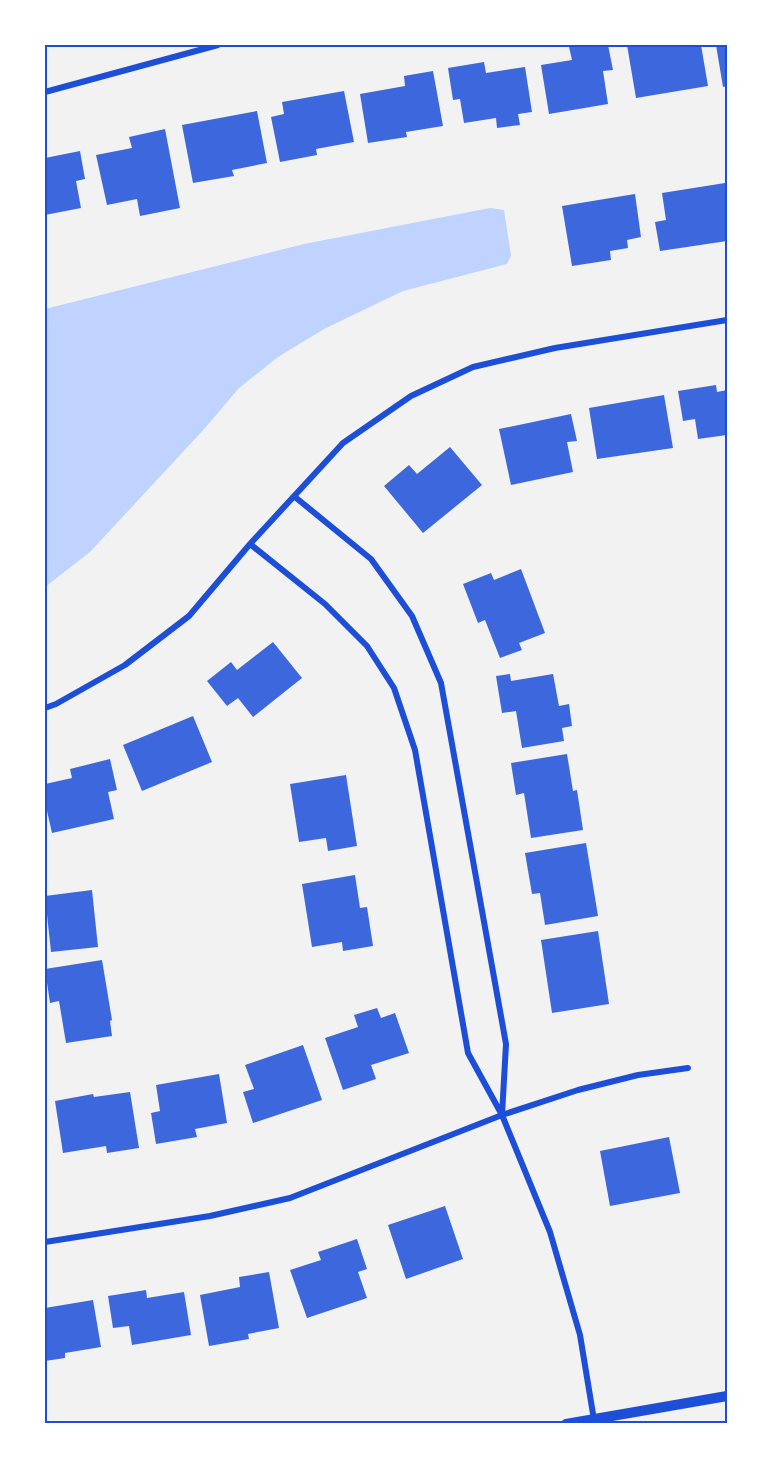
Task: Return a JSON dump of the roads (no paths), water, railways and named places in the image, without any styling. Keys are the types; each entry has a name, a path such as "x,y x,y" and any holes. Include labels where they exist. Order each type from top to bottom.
{"street":[{"path":"45,92 218,45"},
{"path":"45,708 125,665 189,616 250,544 343,443 411,396 472,367 555,348 727,320"},
{"path":"295,497 370,559 412,616 441,683 506,1044 501,1115"},
{"path":"250,544 325,604 367,646 394,688 415,750 468,1053 501,1115 550,1232 580,1335 595,1422"},
{"path":"45,1242 210,1216 290,1198 501,1115 578,1090 638,1075 688,1068"},
{"path":"566,1424 595,1422 727,1396"}],"water":[{"path":"490,208 504,210 511,256 507,264 403,291 324,329 278,357 238,389 206,427 90,552 45,587 45,309 304,244"}]}
